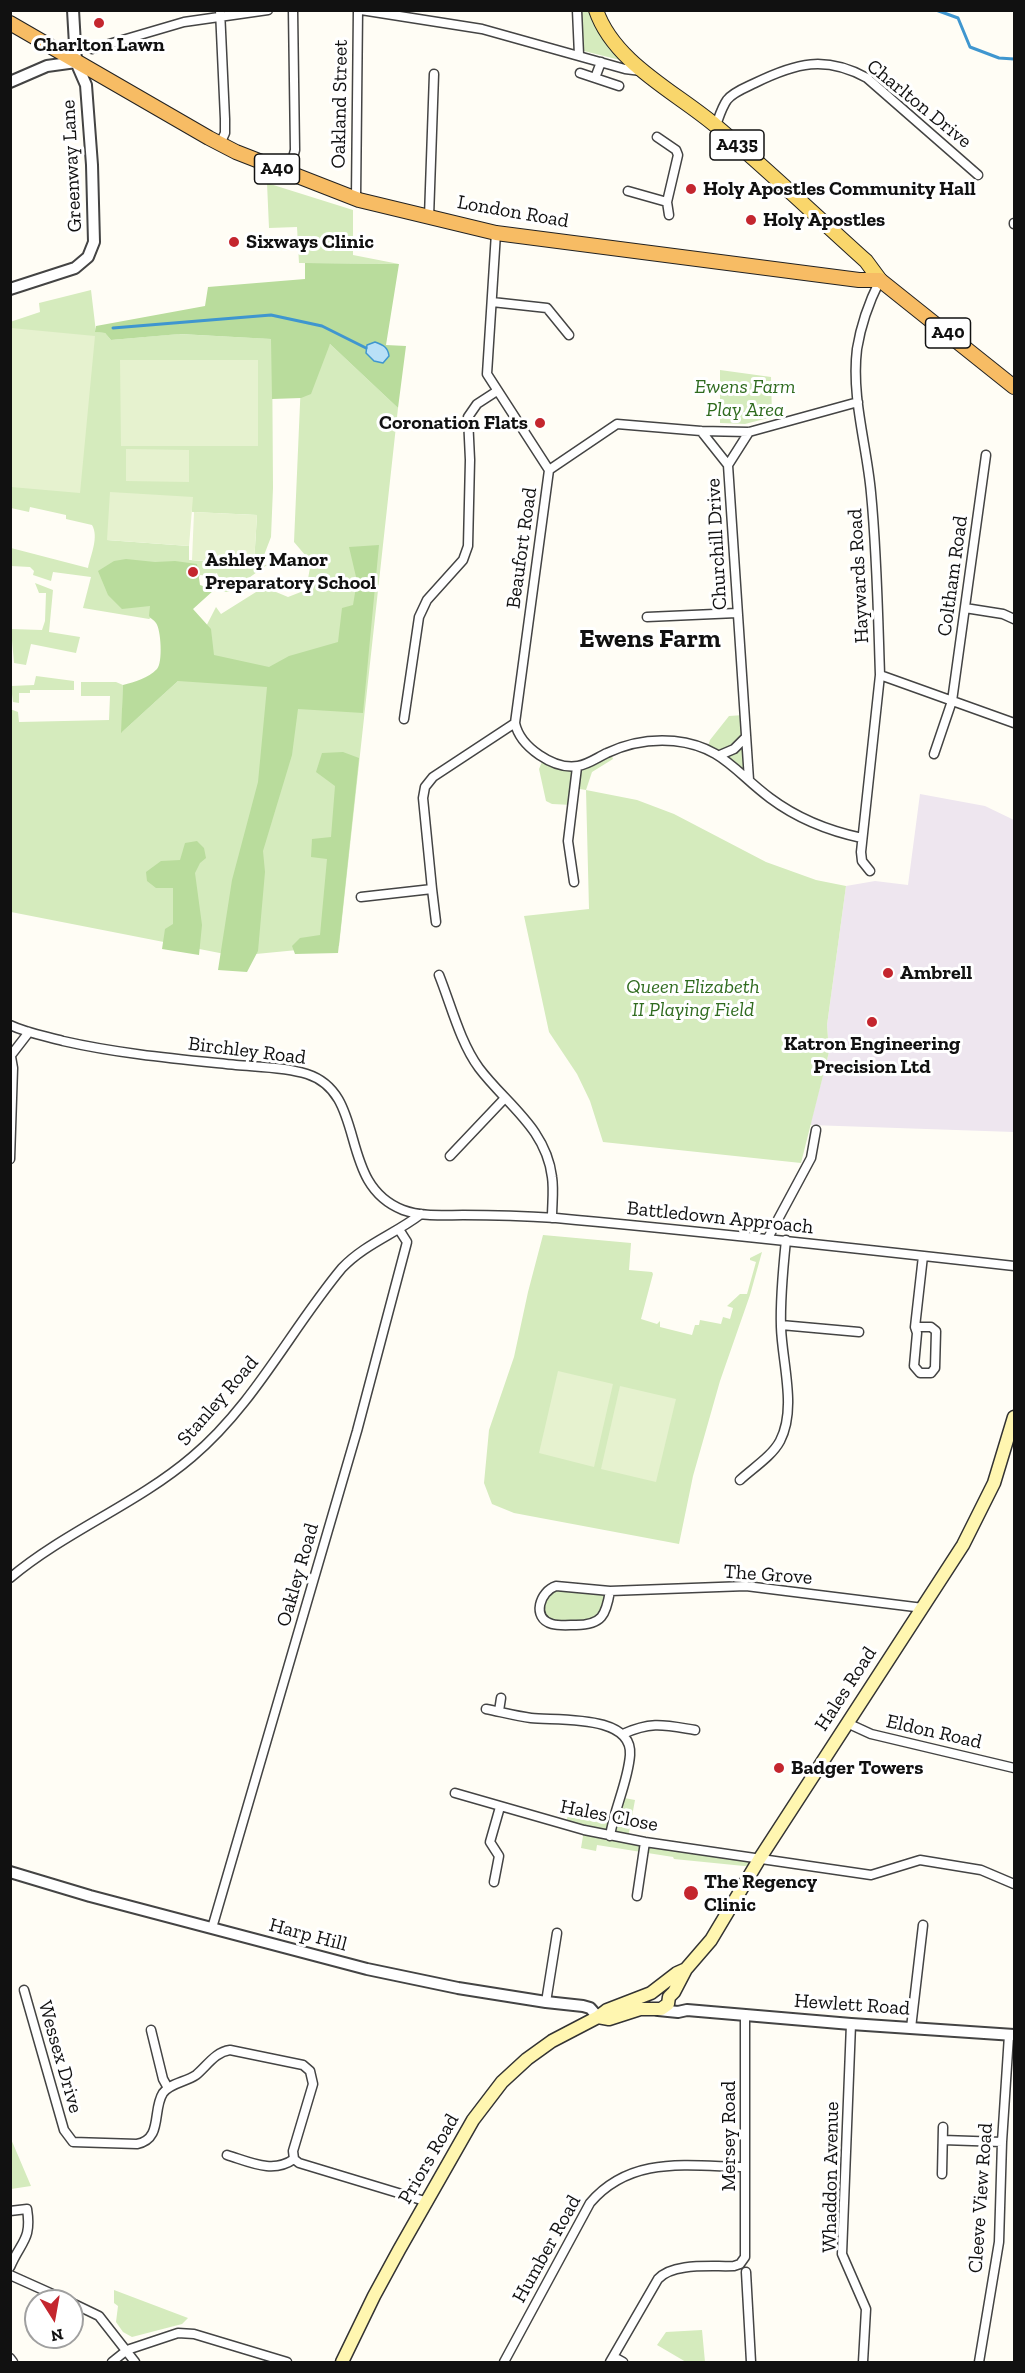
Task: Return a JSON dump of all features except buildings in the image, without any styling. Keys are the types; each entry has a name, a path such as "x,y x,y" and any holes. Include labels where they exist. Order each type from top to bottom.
{"highway":[{"name":"London Road","path":"10,23 220,144 356,198 496,233 859,280 880,280"},
{"name":"A40","path":"880,280 1014,387"}],"main road":[{"name":"A435","path":"596,10 615,44 644,71 716,125 866,261 880,280"},
{"name":"Hales Road","path":"669,1997 686,1969 711,1940 760,1858 963,1545 984,1506 1002,1461 1014,1418"},
{"name":"Hales Road","path":"654,1991 677,1973 686,1969"},
{"path":"654,1991 666,1992 669,1997 666,2007 657,2009 649,2002 654,1991"},
{"name":"Priors Road","path":"342,2362 380,2283 473,2120 502,2082 539,2050 607,2010 654,1991"},
{"name":"Priors Road","path":"598,2017 609,2019 640,2009 657,2009"}],"street":[{"name":"Greenway Lane","path":"10,289 75,268 85,261 92,248 95,233 94,203 86,85 76,62 73,10"},
{"path":"92,49 220,14 268,10"},
{"path":"289,173 295,150 293,10"},
{"path":"359,10 482,29 625,69 644,71"},
{"name":"Oakland Street","path":"356,198 359,10"},
{"path":"578,10 579,55"},
{"path":"220,14 225,119 225,133 220,144"},
{"path":"10,82 47,66 76,62"},
{"path":"595,78 601,62"},
{"name":"Charlton Drive","path":"716,125 727,100 740,91 790,67 829,64 849,69 867,78 978,175"},
{"path":"580,73 619,86"},
{"path":"429,217 434,74"},
{"path":"657,137 676,150 678,155 667,202 669,215"},
{"path":"628,191 667,202"},
{"name":"Beaufort Road","path":"496,233 487,374 549,470 516,723"},
{"name":"Haywards Road","path":"870,871 861,857 880,675 871,493 858,402 857,349 868,306 880,280"},
{"path":"492,302 547,308 569,335"},
{"path":"405,719 419,617 427,600 463,560 468,546 471,460 468,417 477,404 497,392"},
{"path":"549,470 616,424 701,431 749,432 858,402"},
{"path":"701,431 728,465"},
{"name":"Churchill Drive","path":"749,432 728,465 749,780"},
{"name":"Coltham Road","path":"934,754 952,701 986,455"},
{"path":"965,608 1003,614 1014,619"},
{"path":"647,617 737,613"},
{"path":"880,675 1014,723"},
{"path":"436,922 423,798 425,787 433,777 516,723 520,738 530,749 559,764 577,766 618,748 650,741 685,742 720,754 770,797 804,819 829,830 862,838"},
{"path":"720,754 734,749 746,737"},
{"path":"574,882 568,841 577,766"},
{"path":"361,897 432,889"},
{"path":"440,975 472,1056 505,1098 530,1124 543,1144 552,1178 552,1218"},
{"name":"Birchley Road","path":"10,1024 28,1032 97,1048 174,1059 296,1071 316,1077 328,1086 340,1102 351,1129 361,1170 369,1183 394,1206 421,1214"},
{"path":"10,1160 11,1053 28,1032"},
{"path":"450,1156 505,1098"},
{"path":"768,1239 811,1158 816,1130"},
{"name":"Battledown Approach","path":"421,1214 552,1218 786,1240 1014,1266"},
{"name":"Stanley Road","path":"10,1578 45,1552 169,1476 194,1456 243,1402 342,1268 360,1251 400,1231 421,1214"},
{"name":"Oakley Road","path":"212,1928 357,1431 407,1242 400,1231"},
{"path":"740,1480 774,1449 784,1429 789,1388 783,1358 781,1326 786,1240"},
{"path":"915,1327 931,1327 936,1331 935,1368 932,1373 920,1373 914,1366 915,1327 923,1256"},
{"path":"781,1326 859,1332"},
{"name":"The Grove","path":"610,1591 603,1615 597,1622 591,1624 553,1624 544,1618 540,1611 542,1596 552,1587 610,1591 746,1586 923,1608"},
{"path":"499,1712 501,1698"},
{"path":"486,1709 528,1718 598,1723 610,1726 623,1734 630,1752 610,1836"},
{"name":"Eldon Road","path":"847,1723 871,1734 1014,1768"},
{"path":"623,1734 652,1724 695,1730"},
{"name":"Hales Close","path":"455,1793 610,1836 645,1842 871,1875 920,1860 981,1870 1014,1884"},
{"path":"494,1882 499,1856 490,1842 500,1807"},
{"path":"637,1896 645,1842"},
{"name":"Harp Hill","path":"10,1872 367,1969 546,2002 583,2006 590,2008 598,2017"},
{"path":"911,2028 923,1925"},
{"path":"546,2002 557,1933"},
{"name":"Wessex Drive","path":"24,1990 64,2130 70,2140 81,2144 137,2144 146,2141 153,2133 161,2098 168,2088"},
{"name":"Hewlett Road","path":"669,1997 687,2010"},
{"name":"Hewlett Road","path":"657,2009 1012,2035"},
{"name":"Mersey Road","path":"612,2360 658,2278 664,2273 675,2268 734,2266 740,2264 745,2257 745,2015"},
{"name":"Whaddon Avenue","path":"850,2024 842,2254 866,2309 863,2362"},
{"path":"151,2030 163,2079 168,2088 196,2075 225,2050 303,2065 310,2071 313,2084 293,2151 294,2159 299,2163 428,2202"},
{"name":"Cleeve View Road","path":"979,2362 999,2242 1002,2142 1012,2035"},
{"path":"942,2174 943,2127"},
{"path":"943,2140 1002,2142"},
{"path":"226,2156 271,2168 282,2166 294,2159"},
{"name":"Humber Road","path":"504,2362 590,2203 604,2188 622,2176 648,2168 745,2167"},
{"path":"10,2211 27,2209 29,2230 10,2267"},
{"path":"746,2272 752,2362"},
{"path":"10,2275 41,2289"},
{"path":"84,2309 99,2316 135,2362"},
{"path":"112,2362 126,2350 178,2333 194,2334 287,2362"},
{"path":"10,2358 13,2362"},
{"path":"612,2360 623,2362"}],"shaded area":[{"path":"920,794 985,806 1014,820 1014,1132 810,1125 829,1052 827,1025 846,886 875,881 908,885"}],"green space":[{"path":"581,11 590,11 604,41 620,60 584,51"},
{"path":"267,183 353,210 353,255 399,264 299,263 297,227 269,228"},
{"path":"305,263 399,264 386,345 406,346 398,408 330,344 311,394 301,398 272,399 271,339 180,334 111,340 105,333 95,332 96,326 205,306 208,287 305,279"},
{"path":"91,290 96,332 105,333 111,340 179,334 272,339 271,537 261,563 254,563 257,515 192,512 192,497 107,540 189,546 189,560 267,565 229,592 223,592 217,573 210,576 200,575 185,595 149,619 83,608 91,577 53,572 51,581 33,575 34,571 30,567 11,566 11,548 88,568 95,540 92,525 66,519 66,515 30,507 29,512 11,508 10,322 40,312 39,303"},
{"path":"11,328 95,336 80,493 11,487"},
{"path":"330,344 398,408 339,946 235,956 11,912 10,709 18,712 19,722 109,720 110,696 81,696 81,682 116,682 123,685 122,732 178,681 216,607 221,614 264,587 288,597 306,590 311,562 294,542 301,381"},
{"path":"120,360 258,360 258,446 121,446"},
{"name":"Ewens Farm Play Area","path":"720,370 771,377 772,417 745,424 720,423"},
{"path":"126,449 189,450 189,482 126,481"},
{"path":"110,492 193,497 189,546 107,540"},
{"path":"194,512 257,515 254,563 192,560"},
{"path":"379,545 363,713 298,709 292,755 263,851 265,872 258,951 247,972 218,970 232,880 258,782 267,687 178,681 121,733 123,685 137,681 157,669 161,653 160,639 158,626 149,616 150,606 122,609 108,595 98,571 114,561 126,559 197,564 200,585 214,590 193,609 211,629 214,655 269,667 289,656 338,642 342,608 353,605 357,581 349,547"},
{"path":"35,583 53,590 49,632 80,637 76,653 31,644 26,665 14,663 11,629 42,630 45,621 46,593 39,593"},
{"path":"36,676 74,681 74,690 30,690 30,693 19,693 19,703 13,702 11,686 34,685"},
{"path":"744,715 749,780 707,749 710,740 729,716"},
{"path":"610,751 613,759 592,772 586,790 574,788 572,805 552,804 546,801 539,769 544,757 567,766"},
{"path":"343,752 359,758 338,953 295,954 292,946 300,938 320,935 327,859 311,857 312,839 331,837 335,786 316,772 322,753"},
{"name":"Queen Elizabeth II Playing Field","path":"586,790 637,800 674,814 766,862 816,880 846,886 827,1025 829,1052 801,1163 603,1142 590,1101 577,1074 549,1032 524,916 589,909"},
{"path":"197,841 204,848 206,858 200,863 195,873 202,925 199,955 162,949 165,929 173,924 173,888 156,888 147,881 146,872 161,861 180,860 185,843"},
{"path":"543,1235 631,1243 629,1270 652,1272 653,1274 641,1319 657,1324 660,1321 660,1327 692,1335 695,1325 699,1325 700,1320 721,1324 723,1317 730,1319 733,1308 727,1306 740,1294 747,1294 756,1262 750,1258 762,1252 750,1295 720,1381 693,1476 679,1544 514,1513 492,1504 484,1483 489,1430 514,1357"},
{"path":"558,1371 613,1384 594,1467 539,1453"},
{"path":"620,1386 676,1399 656,1482 601,1469"},
{"path":"549,1589 610,1591 597,1622 549,1623 540,1611"},
{"path":"619,1797 635,1800 628,1838 760,1858 754,1867 674,1859 597,1845 596,1851 581,1848 584,1830 566,1825 568,1814 612,1823"},
{"path":"11,2139 31,2186 11,2189"},
{"path":"114,2290 188,2318 182,2324 132,2337 123,2332 116,2322 118,2306 114,2303"},
{"path":"702,2330 705,2362 686,2362 657,2345 666,2332"}],"water":[{"path":"375,342 388,350 389,356 383,363 374,361 366,353 367,345"}],"waterway":[{"path":"936,10 958,18 970,47 999,58 1014,59"},
{"path":"113,328 271,315 322,326 366,348"}],"place":[{"name":"Charlton Lawn","path":"99,23"},
{"name":"Holy Apostles Community Hall","path":"691,189"},
{"name":"Holy Apostles","path":"751,220"},
{"name":"Sixways Clinic","path":"234,242"},
{"name":"Coronation Flats","path":"540,423"},
{"name":"Ashley Manor Preparatory School","path":"193,572"},
{"name":"Ambrell","path":"888,973"},
{"name":"Katron Engineering Precision Ltd","path":"872,1022"},
{"name":"Badger Towers","path":"779,1768"},
{"name":"The Regency Clinic","path":"691,1893"}],"district":[{"name":"Ewens Farm","path":"650,640"}]}
